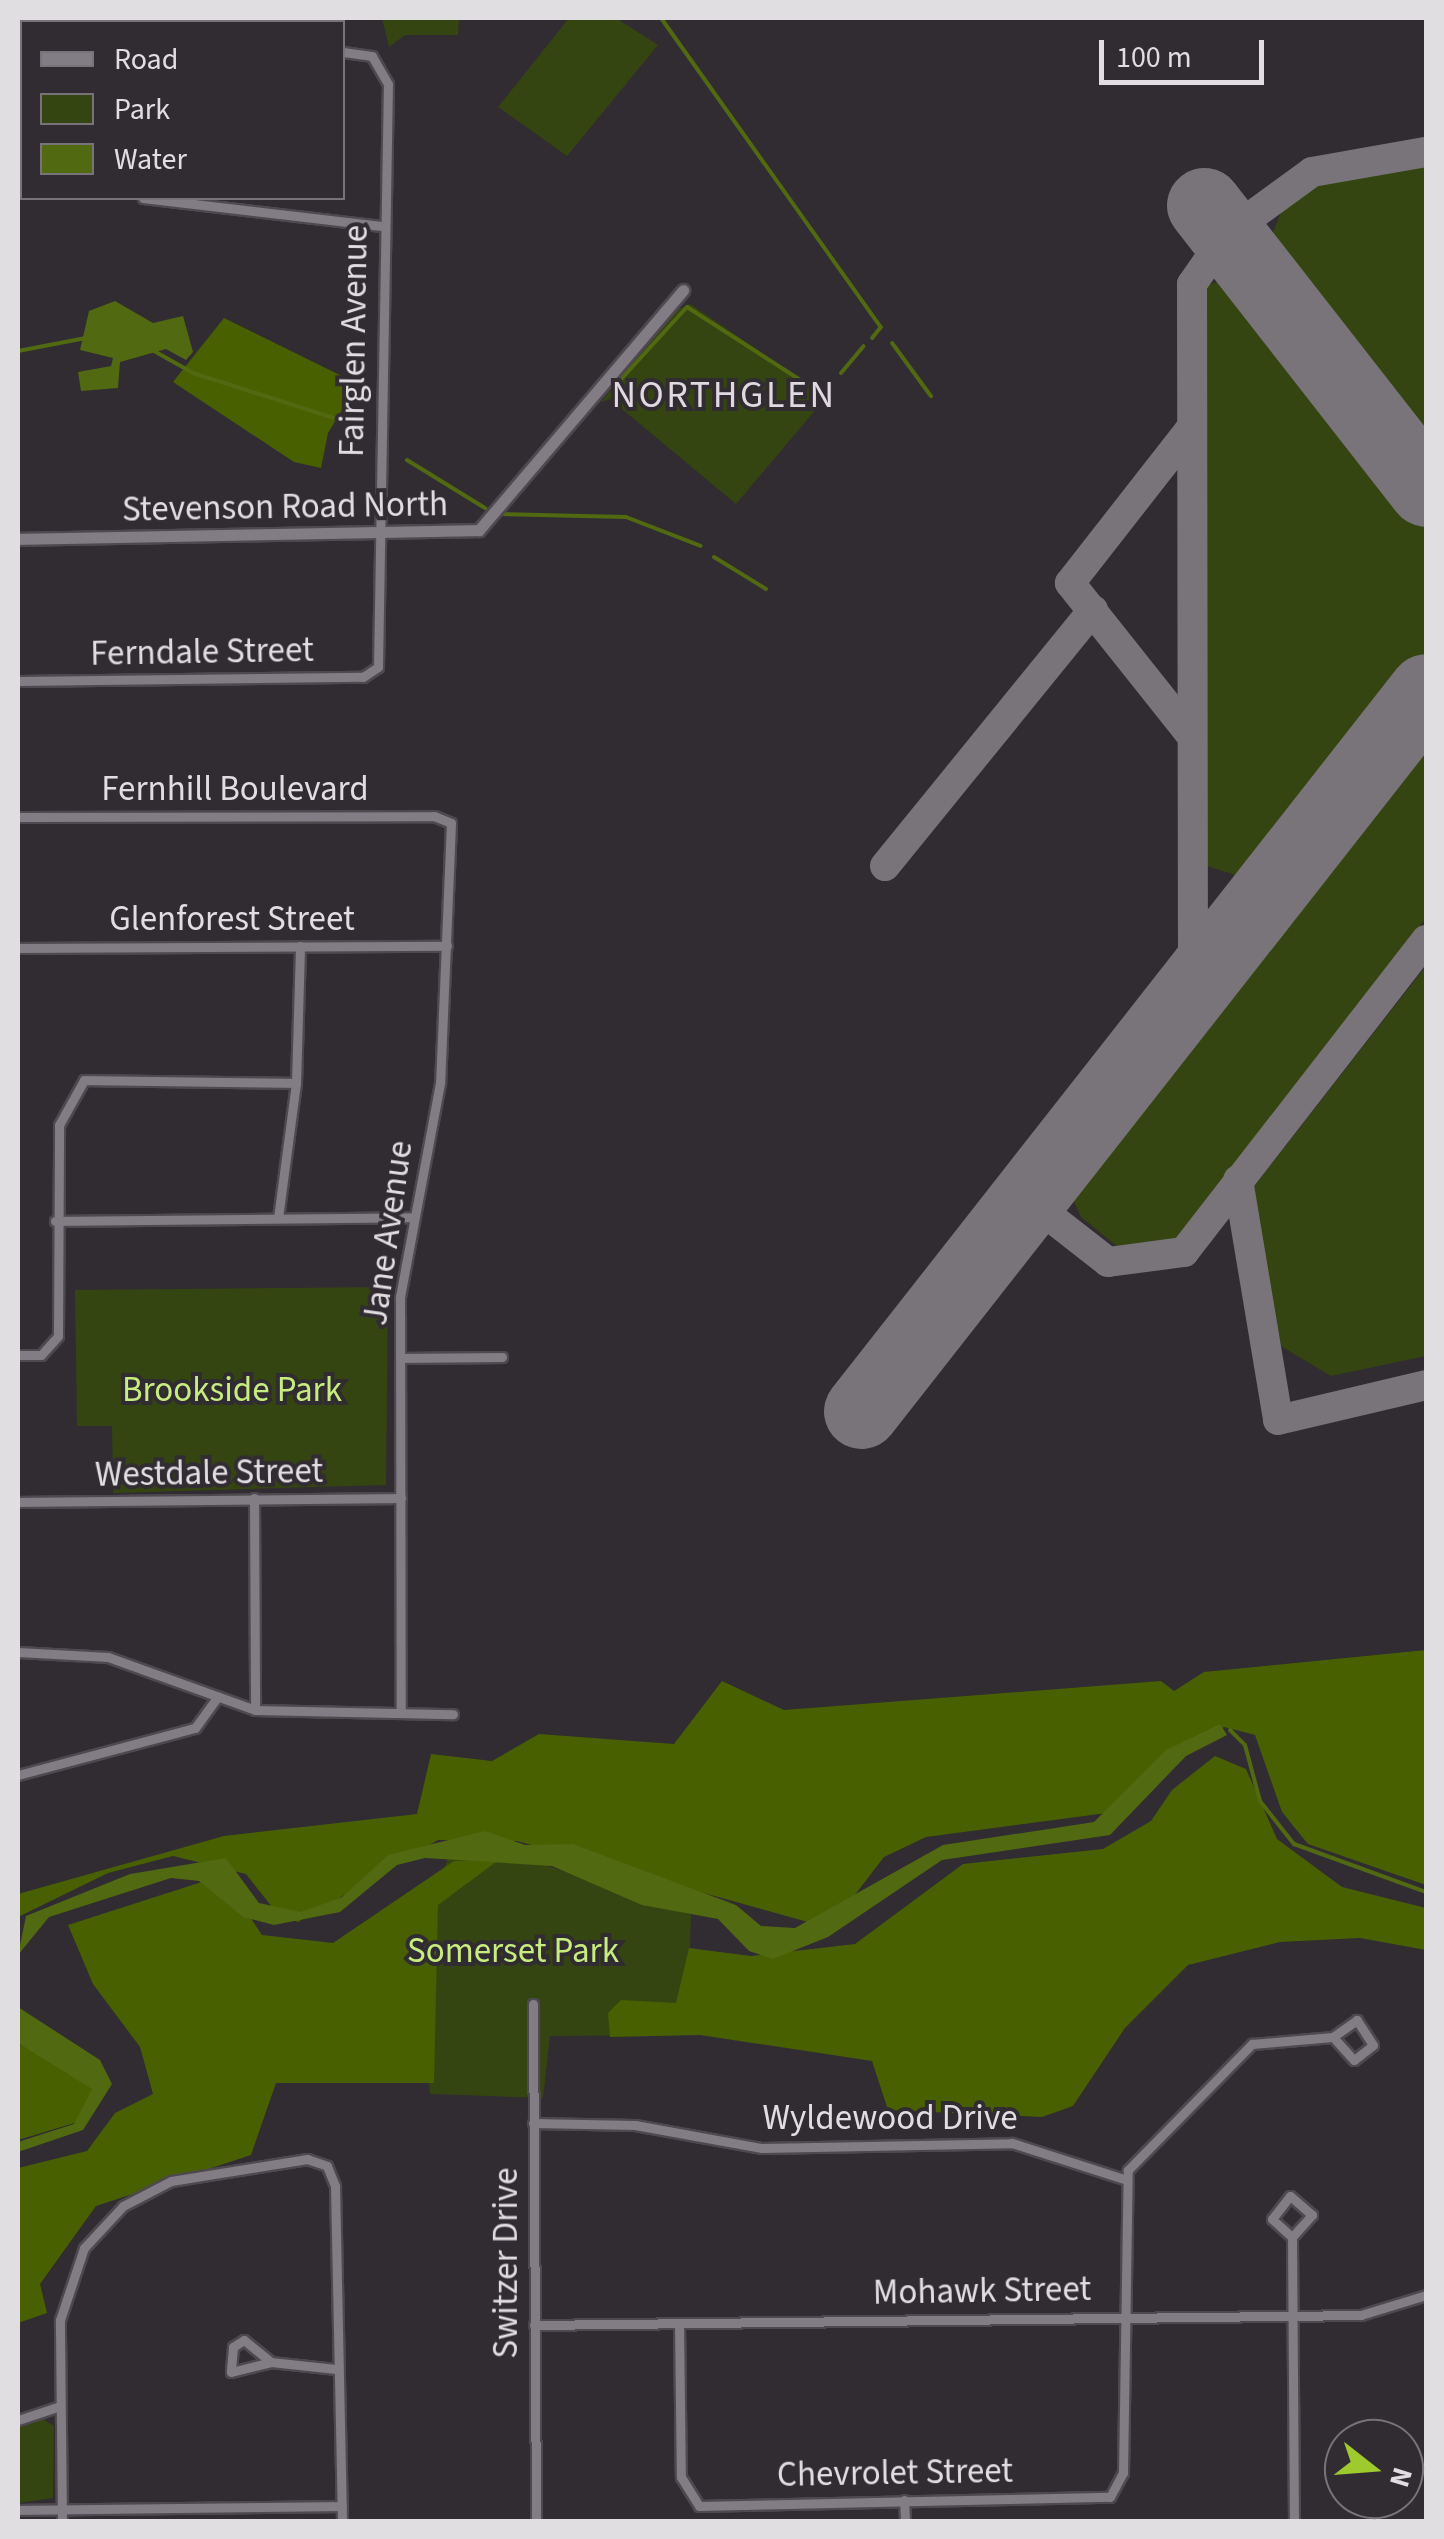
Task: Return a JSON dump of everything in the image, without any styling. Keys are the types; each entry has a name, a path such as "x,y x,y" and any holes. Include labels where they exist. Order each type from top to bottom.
{"street":[{"name":"Fairglen Avenue","path":"345,52 372,56 388,74 378,531 379,663"},
{"path":"161,200 383,226"},
{"name":"Stevenson Road North","path":"18,540 480,530 683,290"},
{"name":"Ferndale Street","path":"18,681 362,678 379,663"},
{"name":"Fernhill Boulevard","path":"18,817 434,816 451,823"},
{"name":"Jane Avenue","path":"401,1712 400,1358 412,1217 440,1083 451,823"},
{"path":"278,1218 296,1082 300,946"},
{"name":"Glenforest Street","path":"18,948 447,946"},
{"path":"18,1355 41,1355 58,1336 55,1221 59,1126 84,1080 296,1082"},
{"path":"55,1221 412,1217"},
{"path":"400,1358 502,1357"},
{"path":"254,1498 255,1710"},
{"name":"Westdale Street","path":"18,1502 401,1498"},
{"path":"18,1652 108,1657 255,1710 453,1714"},
{"path":"18,1776 194,1728 218,1696"},
{"name":"Switzer Drive","path":"533,2004 536,2522"},
{"path":"1122,2317 1124,2179 1234,2055 1274,2036 1333,2037 1357,2020 1374,2045 1348,2059 1333,2037"},
{"name":"Wyldewood Drive","path":"533,2123 635,2125 762,2148 1012,2143 1124,2179"},
{"path":"62,2516 64,2295 84,2248 123,2206 222,2167 327,2166 342,2522"},
{"path":"1292,2237 1272,2219 1290,2196 1312,2215 1292,2237 1294,2522"},
{"name":"Mohawk Street","path":"534,2325 1362,2315 1426,2295"},
{"name":"Chevrolet Street","path":"679,2323 681,2477 699,2506 1110,2496 1123,2473 1122,2317"},
{"path":"271,2362 244,2340 233,2347 231,2372 271,2362 336,2370"},
{"path":"18,2420 60,2406"},
{"path":"904,2500 905,2522"},
{"path":"18,2510 62,2516 342,2506"}],"green space":[{"path":"382,18 459,18 458,35 405,35 389,47"},
{"path":"569,18 616,18 658,45 567,156 498,107"},
{"path":"1426,164 1426,443 1268,245 1291,187"},
{"path":"1236,278 1426,515 1426,651 1245,878 1207,866 1190,729 1205,285"},
{"path":"690,304 820,392 817,408 736,504 610,399 601,402 672,312"},
{"path":"1426,737 1426,918 1177,1239 1118,1247 1081,1217 1070,1193"},
{"path":"1426,966 1426,1356 1331,1376 1281,1346 1252,1189"},
{"name":"Brookside Park","path":"388,1287 386,1485 113,1493 112,1426 77,1426 75,1290"},
{"name":"Somerset Park","path":"448,1858 534,1861 691,1915 687,2035 550,2036 543,2098 430,2094 418,1941"},
{"path":"43,2419 54,2426 53,2498 18,2503 18,2428"}],"shaded area":[{"path":"224,318 358,384 328,433 321,468 294,462 173,382"},
{"path":"1426,1650 1426,1885 1308,1844 1282,1812 1255,1735 1224,1727 1182,1749 1107,1813 926,1837 884,1857 844,1909 808,1922 517,1841 438,1840 298,1922 276,1912 246,1874 173,1856 108,1873 18,1917 18,1894 224,1836 417,1814 431,1754 492,1761 539,1734 674,1744 722,1681 784,1710 1161,1681 1174,1691 1204,1672"},
{"path":"1215,1756 1246,1769 1277,1839 1342,1887 1426,1908 1426,1950 1360,1938 1280,1942 1188,1965 1125,2028 1073,2106 1042,2117 888,2110 872,2061 700,2035 610,2037 608,2013 621,2000 676,2003 689,1948 751,1956 855,1944 963,1864 1103,1849 1151,1821 1172,1790"},
{"path":"500,1859 438,1905 434,2083 276,2083 251,2155 96,2206 40,2284 47,2313 18,2323 18,2168 87,2151 115,2113 153,2094 140,2047 93,1984 68,1925 211,1879 230,1887 262,1935 333,1943 454,1861"},
{"path":"18,2044 85,2068 97,2099 81,2121 18,2140"}],"water":[{"path":"115,301 153,323 183,316 193,352 186,360 166,349 120,362 118,388 81,391 78,372 111,366 113,358 80,350 89,311"},
{"path":"1220,1724 1227,1735 1186,1756 1110,1835 942,1860 828,1937 773,1959 749,1951 718,1919 642,1905 552,1866 425,1858 397,1865 340,1912 274,1925 243,1917 199,1881 171,1878 49,1917 18,1955 26,1916 130,1874 226,1858 259,1903 301,1912 342,1897 388,1855 485,1831 525,1845 573,1844 736,1905 761,1926 795,1928 943,1845 1094,1822 1166,1750"},
{"path":"18,2007 100,2060 112,2084 83,2130 18,2152 18,2142 74,2124 92,2089 18,2043"}],"waterway":[{"path":"661,18 881,327 872,338"},
{"path":"613,388 687,307 814,389"},
{"path":"18,351 86,338"},
{"path":"892,343 931,396"},
{"path":"841,373 864,346"},
{"path":"154,351 193,373 353,424"},
{"path":"407,460 485,508"},
{"path":"498,514 626,517 701,546"},
{"path":"714,557 766,589"},
{"path":"1230,1730 1245,1745 1260,1801 1294,1844 1426,1892"}],"taxiway":[{"path":"1193,987 1192,284 1227,234 1312,172 1426,152"},
{"path":"1190,734 1070,583 1192,427"},
{"path":"885,866 1093,610"},
{"path":"1034,1188 1053,1219 1108,1262 1184,1252 1426,940"},
{"path":"1238,1180 1278,1420 1426,1385"}],"runway":[{"path":"1204,205 1426,489"},
{"path":"861,1411 1426,691"}],"district":[{"name":"NORTHGLEN","path":"724,396"}]}
